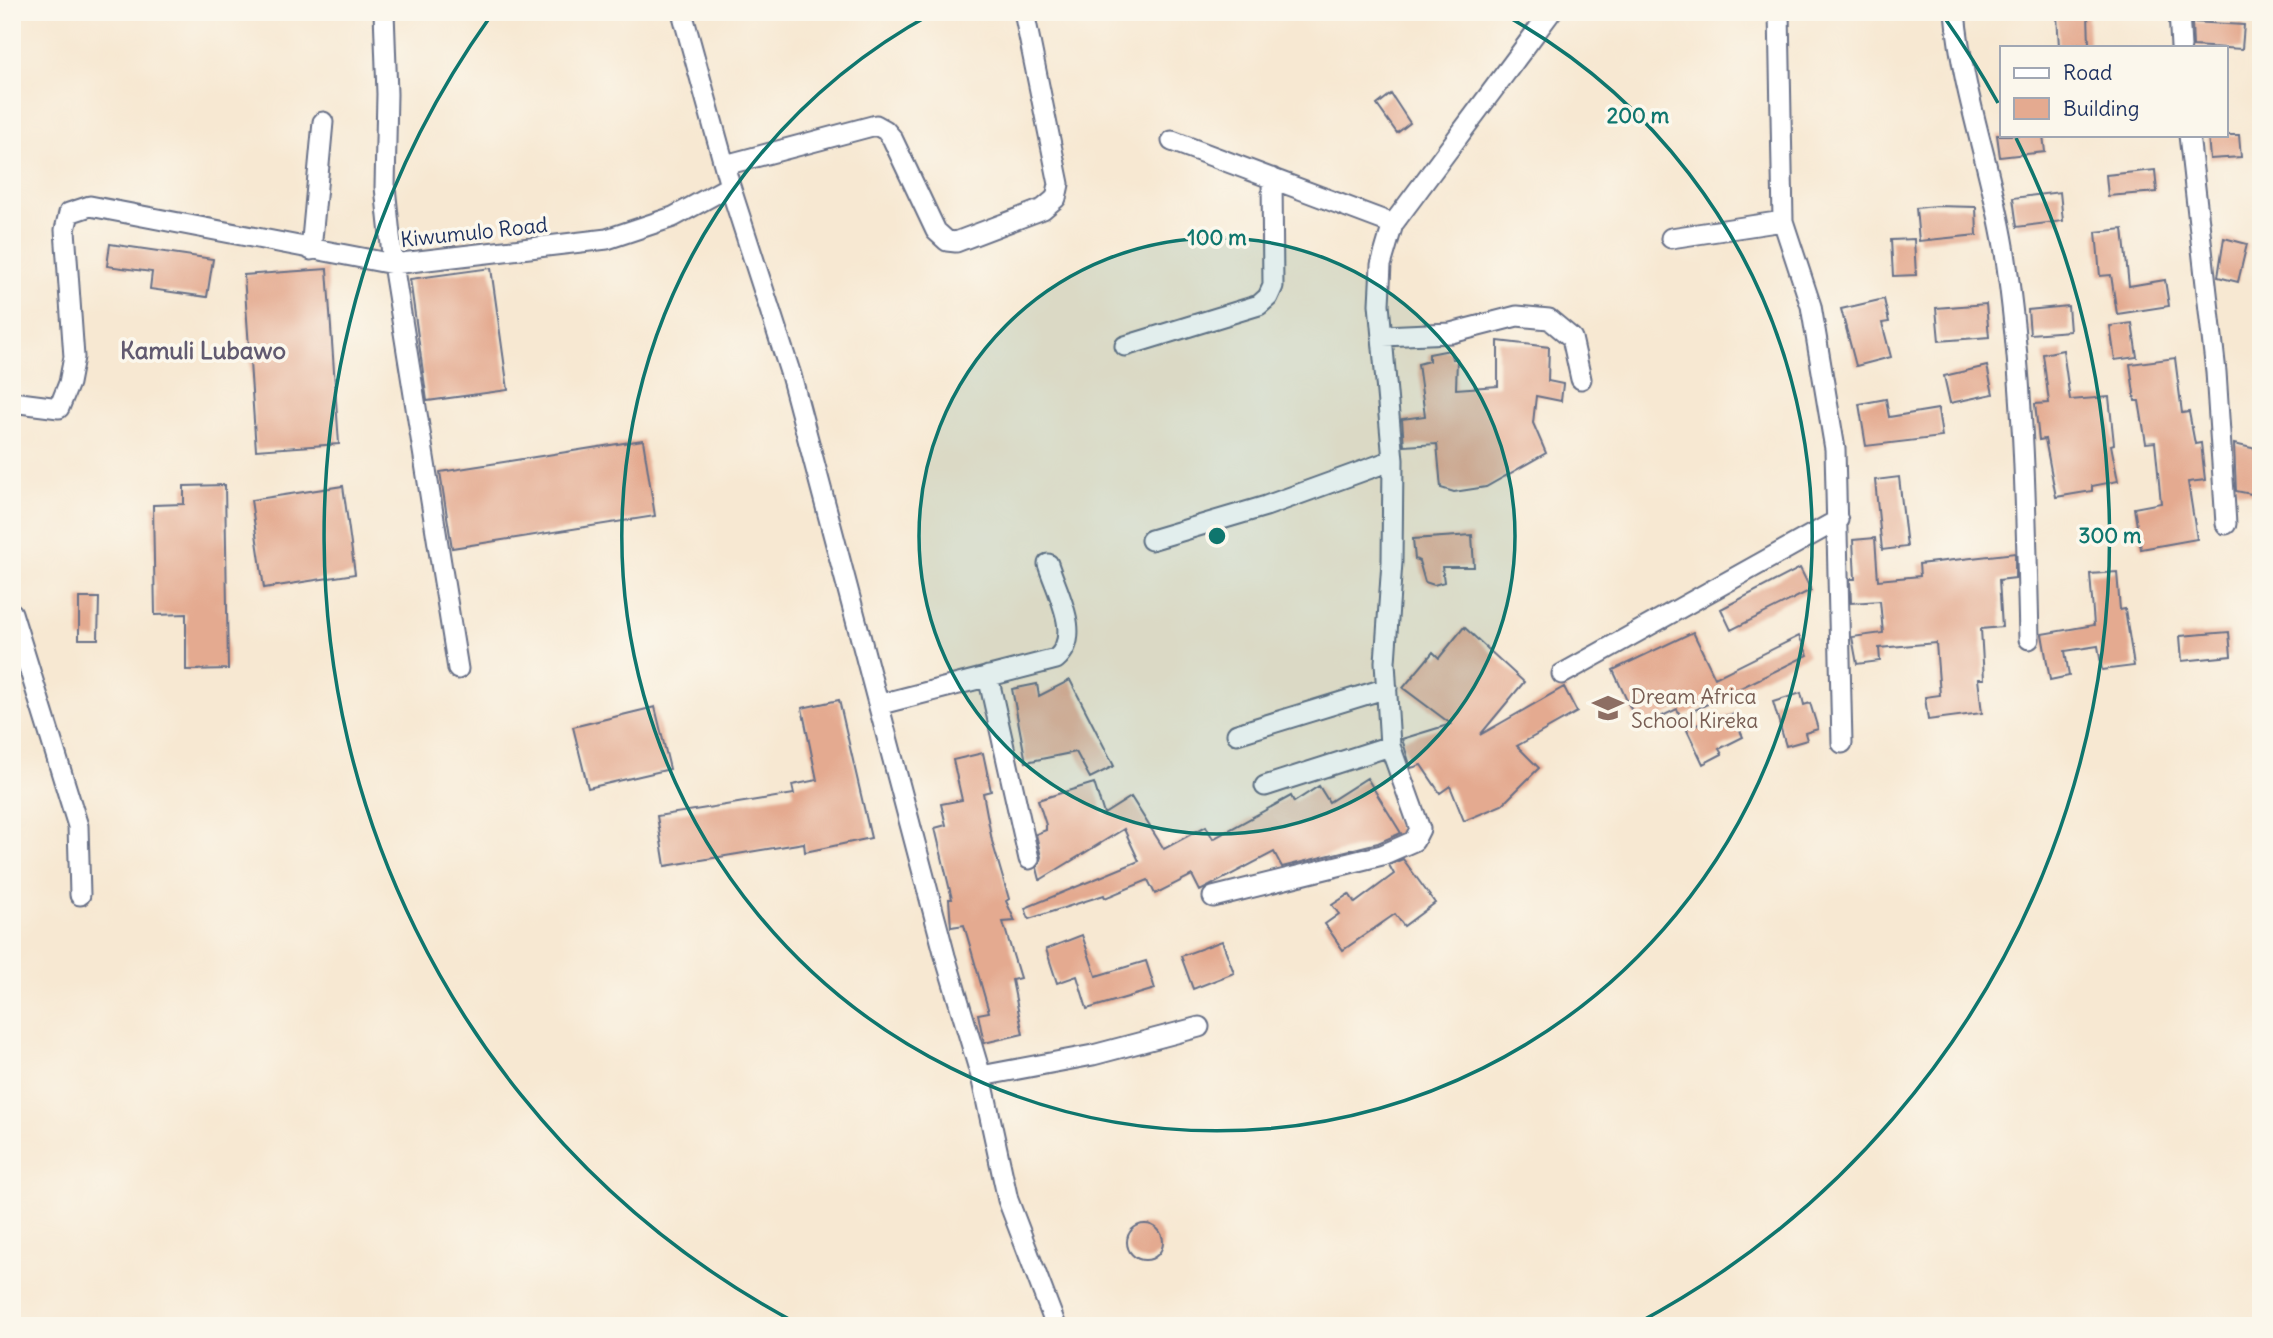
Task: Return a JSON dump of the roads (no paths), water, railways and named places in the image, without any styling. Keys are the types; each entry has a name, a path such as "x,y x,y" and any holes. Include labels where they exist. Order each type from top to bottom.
{"street":[{"path":"384,12 387,93 385,187 393,264 458,669"},
{"path":"682,12 730,186 791,375 881,704 945,956 981,1076 1008,1200 1056,1326"},
{"path":"725,165 876,125 886,130 892,138 936,231 947,242 956,242 1043,209 1056,198 1059,184 1024,12"},
{"path":"1213,897 1382,855 1414,841 1420,830 1390,746 1387,688 1393,460 1379,304 1381,265 1393,223 1551,12"},
{"path":"1779,12 1783,222 1811,306 1835,449 1842,743"},
{"path":"1955,12 2003,245 2014,322 2025,496 2029,639"},
{"path":"2179,12 2181,46"},
{"path":"311,250 323,121"},
{"path":"2189,136 2216,372 2226,524"},
{"path":"1172,141 1393,223"},
{"path":"1125,346 1259,304 1268,297 1273,286 1272,178"},
{"name":"Kiwumulo Road","path":"12,402 59,408 69,383 74,357 65,230 69,213 90,206 393,264 607,239 673,217 730,186"},
{"path":"1671,237 1783,222"},
{"path":"1382,336 1451,333 1517,316 1549,319 1572,338 1581,379"},
{"path":"1151,540 1266,506 1393,460"},
{"path":"1562,674 1838,520"},
{"path":"881,704 1056,659 1064,652 1070,635 1048,564"},
{"path":"12,613 78,826 80,895"},
{"path":"988,676 1029,859"},
{"path":"1237,734 1387,688"},
{"path":"1265,786 1390,746"},
{"path":"981,1076 1093,1055 1199,1027"}],"place":[{"name":"Dream Africa School Kireka","path":"1608,708"}],"district":[{"name":"Kamuli Lubawo","path":"203,350"}]}
